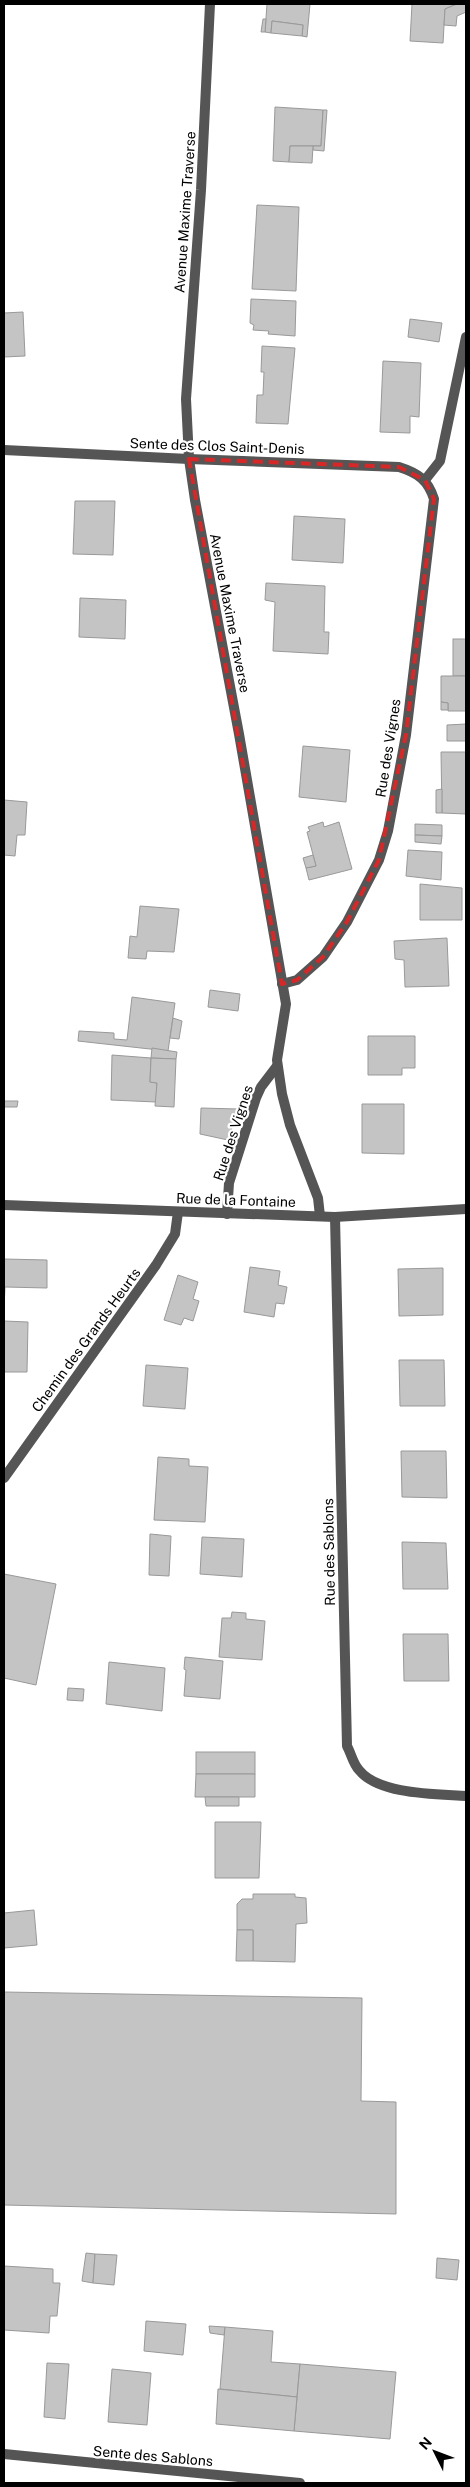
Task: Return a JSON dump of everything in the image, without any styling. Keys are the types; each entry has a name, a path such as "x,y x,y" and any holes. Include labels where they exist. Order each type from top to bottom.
{"street":[{"name":"Avenue Maxime Traverse","path":"210,4 201,190 186,399 189,459 286,1004 285,1021 278,1046 277,1066 285,1107 318,1198 320,1216"},
{"path":"425,480 440,461 466,338"},
{"name":"Sente des Clos Saint-Denis","path":"4,450 399,467 411,470 425,480"},
{"name":"Rue des Vignes","path":"282,984 297,980 323,957 347,922 379,860 388,831 406,735 434,510 434,499 430,487 425,480"},
{"name":"Rue des Vignes","path":"227,1214 229,1183 256,1098 260,1087 277,1066"},
{"name":"Rue de la Fontaine","path":"4,1205 335,1217 466,1209"},
{"name":"Chemin des Grands Heurts","path":"4,1478 172,1241 178,1212"},
{"name":"Rue des Sablons","path":"335,1217 347,1746 358,1770 372,1782 387,1788 466,1796"},
{"name":"Sente des Sablons","path":"4,2454 300,2483"}],"highlighted area":[{"path":"189,459 399,467 425,480 434,499 406,735 379,860 347,922 323,957 297,980 282,984 239,734"}],"building":[{"path":"267,4 310,4 307,37 302,36 303,25 272,21 271,33 265,32"},
{"path":"412,4 457,4 445,9 443,43 410,41"},
{"path":"457,4 466,4 466,12 457,16 456,26 444,25 445,9"},
{"path":"263,19 266,19 265,32 261,32"},
{"path":"272,21 303,25 302,36 271,33"},
{"path":"275,107 323,110 321,146 290,146 289,162 273,161"},
{"path":"323,110 327,110 324,151 313,150 313,146 321,146"},
{"path":"290,146 313,146 312,163 289,162"},
{"path":"257,205 299,207 296,291 252,289"},
{"path":"251,299 296,301 295,336 268,334 269,331 253,330 254,325 250,323"},
{"path":"23,312 25,356 4,357 4,313"},
{"path":"410,319 442,323 439,342 408,337"},
{"path":"262,346 295,348 288,424 256,423 257,395 263,395 264,372 261,372"},
{"path":"383,361 421,363 419,417 410,416 410,433 380,432"},
{"path":"75,501 115,501 113,555 73,554"},
{"path":"294,516 345,519 343,563 292,560"},
{"path":"266,583 325,586 324,632 329,632 328,654 273,651 275,602 265,600"},
{"path":"80,598 126,600 125,639 79,637"},
{"path":"453,639 466,639 466,676 453,676"},
{"path":"441,676 466,676 466,711 448,711 448,703 441,702"},
{"path":"441,702 448,703 448,710 441,710"},
{"path":"466,724 466,741 447,741 447,725"},
{"path":"303,746 350,750 346,802 299,797"},
{"path":"441,752 466,752 466,814 442,813"},
{"path":"442,789 442,813 436,813 436,790"},
{"path":"4,800 27,802 25,835 17,835 15,856 4,855"},
{"path":"323,822 324,827 339,822 352,869 309,880 306,868 316,866 307,832 310,831 308,827"},
{"path":"415,824 442,825 442,836 415,835"},
{"path":"415,835 442,836 441,844 415,842"},
{"path":"408,850 442,852 441,880 406,876"},
{"path":"313,855 316,866 306,868 303,858"},
{"path":"420,884 462,888 462,920 420,920"},
{"path":"140,906 179,909 174,952 147,951 146,959 128,958 130,936 137,937"},
{"path":"447,938 449,986 405,987 404,960 395,959 394,941"},
{"path":"210,990 240,994 238,1011 208,1007"},
{"path":"132,997 175,1003 168,1051 78,1041 79,1031 114,1033 114,1039 127,1040"},
{"path":"173,1018 182,1021 179,1039 170,1038"},
{"path":"368,1036 415,1036 415,1068 402,1068 402,1075 368,1075"},
{"path":"152,1048 177,1052 176,1059 151,1058"},
{"path":"112,1055 151,1058 150,1082 157,1083 156,1102 111,1100"},
{"path":"151,1058 176,1059 174,1107 155,1106 157,1083 150,1082"},
{"path":"4,1101 18,1101 17,1107 4,1107"},
{"path":"362,1104 404,1104 404,1154 362,1153"},
{"path":"201,1108 238,1109 228,1140 200,1134"},
{"path":"4,1259 47,1260 47,1288 5,1287 4,1308"},
{"path":"250,1267 280,1271 278,1285 287,1287 284,1304 276,1303 274,1317 244,1312"},
{"path":"443,1268 443,1315 399,1316 398,1269"},
{"path":"178,1275 198,1282 193,1299 199,1301 193,1321 184,1318 181,1325 164,1320"},
{"path":"4,1321 28,1322 27,1372 4,1372"},
{"path":"399,1360 444,1360 445,1406 400,1406"},
{"path":"146,1365 188,1368 185,1409 143,1406"},
{"path":"401,1451 446,1451 447,1498 402,1497"},
{"path":"158,1457 189,1459 189,1466 208,1467 205,1522 154,1520"},
{"path":"150,1534 171,1536 169,1576 149,1575"},
{"path":"202,1537 244,1539 242,1577 200,1574"},
{"path":"402,1542 446,1543 448,1589 403,1589"},
{"path":"4,1574 56,1584 36,1685 4,1678"},
{"path":"232,1612 246,1613 246,1619 265,1621 262,1660 219,1657 222,1618 231,1618"},
{"path":"403,1634 448,1634 449,1681 404,1681"},
{"path":"185,1657 223,1661 220,1699 184,1696"},
{"path":"109,1662 165,1668 162,1711 106,1704"},
{"path":"68,1688 84,1689 83,1701 67,1700"},
{"path":"196,1752 255,1752 255,1774 196,1774"},
{"path":"196,1774 255,1774 255,1797 195,1797"},
{"path":"205,1797 239,1797 239,1806 206,1806"},
{"path":"215,1822 261,1822 259,1878 215,1878"},
{"path":"253,1894 295,1894 295,1897 306,1898 307,1923 296,1924 295,1962 253,1961 253,1930 237,1930 237,1904 242,1899 253,1899"},
{"path":"34,1910 37,1945 4,1948 4,1913"},
{"path":"237,1930 253,1930 253,1961 236,1961"},
{"path":"4,1992 362,1998 361,2101 396,2102 396,2214 4,2205"},
{"path":"86,2253 95,2254 93,2283 82,2281"},
{"path":"95,2254 117,2255 114,2285 93,2283"},
{"path":"437,2258 459,2260 457,2280 436,2278"},
{"path":"4,2266 53,2269 53,2283 60,2283 57,2316 50,2316 49,2333 4,2330"},
{"path":"146,2321 186,2324 183,2355 144,2351"},
{"path":"209,2326 225,2327 224,2335 210,2333"},
{"path":"225,2327 273,2331 271,2362 300,2364 297,2397 220,2389"},
{"path":"47,2363 69,2364 65,2419 44,2417"},
{"path":"300,2364 396,2372 390,2439 294,2431"},
{"path":"112,2369 151,2373 147,2425 108,2422"},
{"path":"218,2389 297,2397 294,2431 216,2424"}]}
